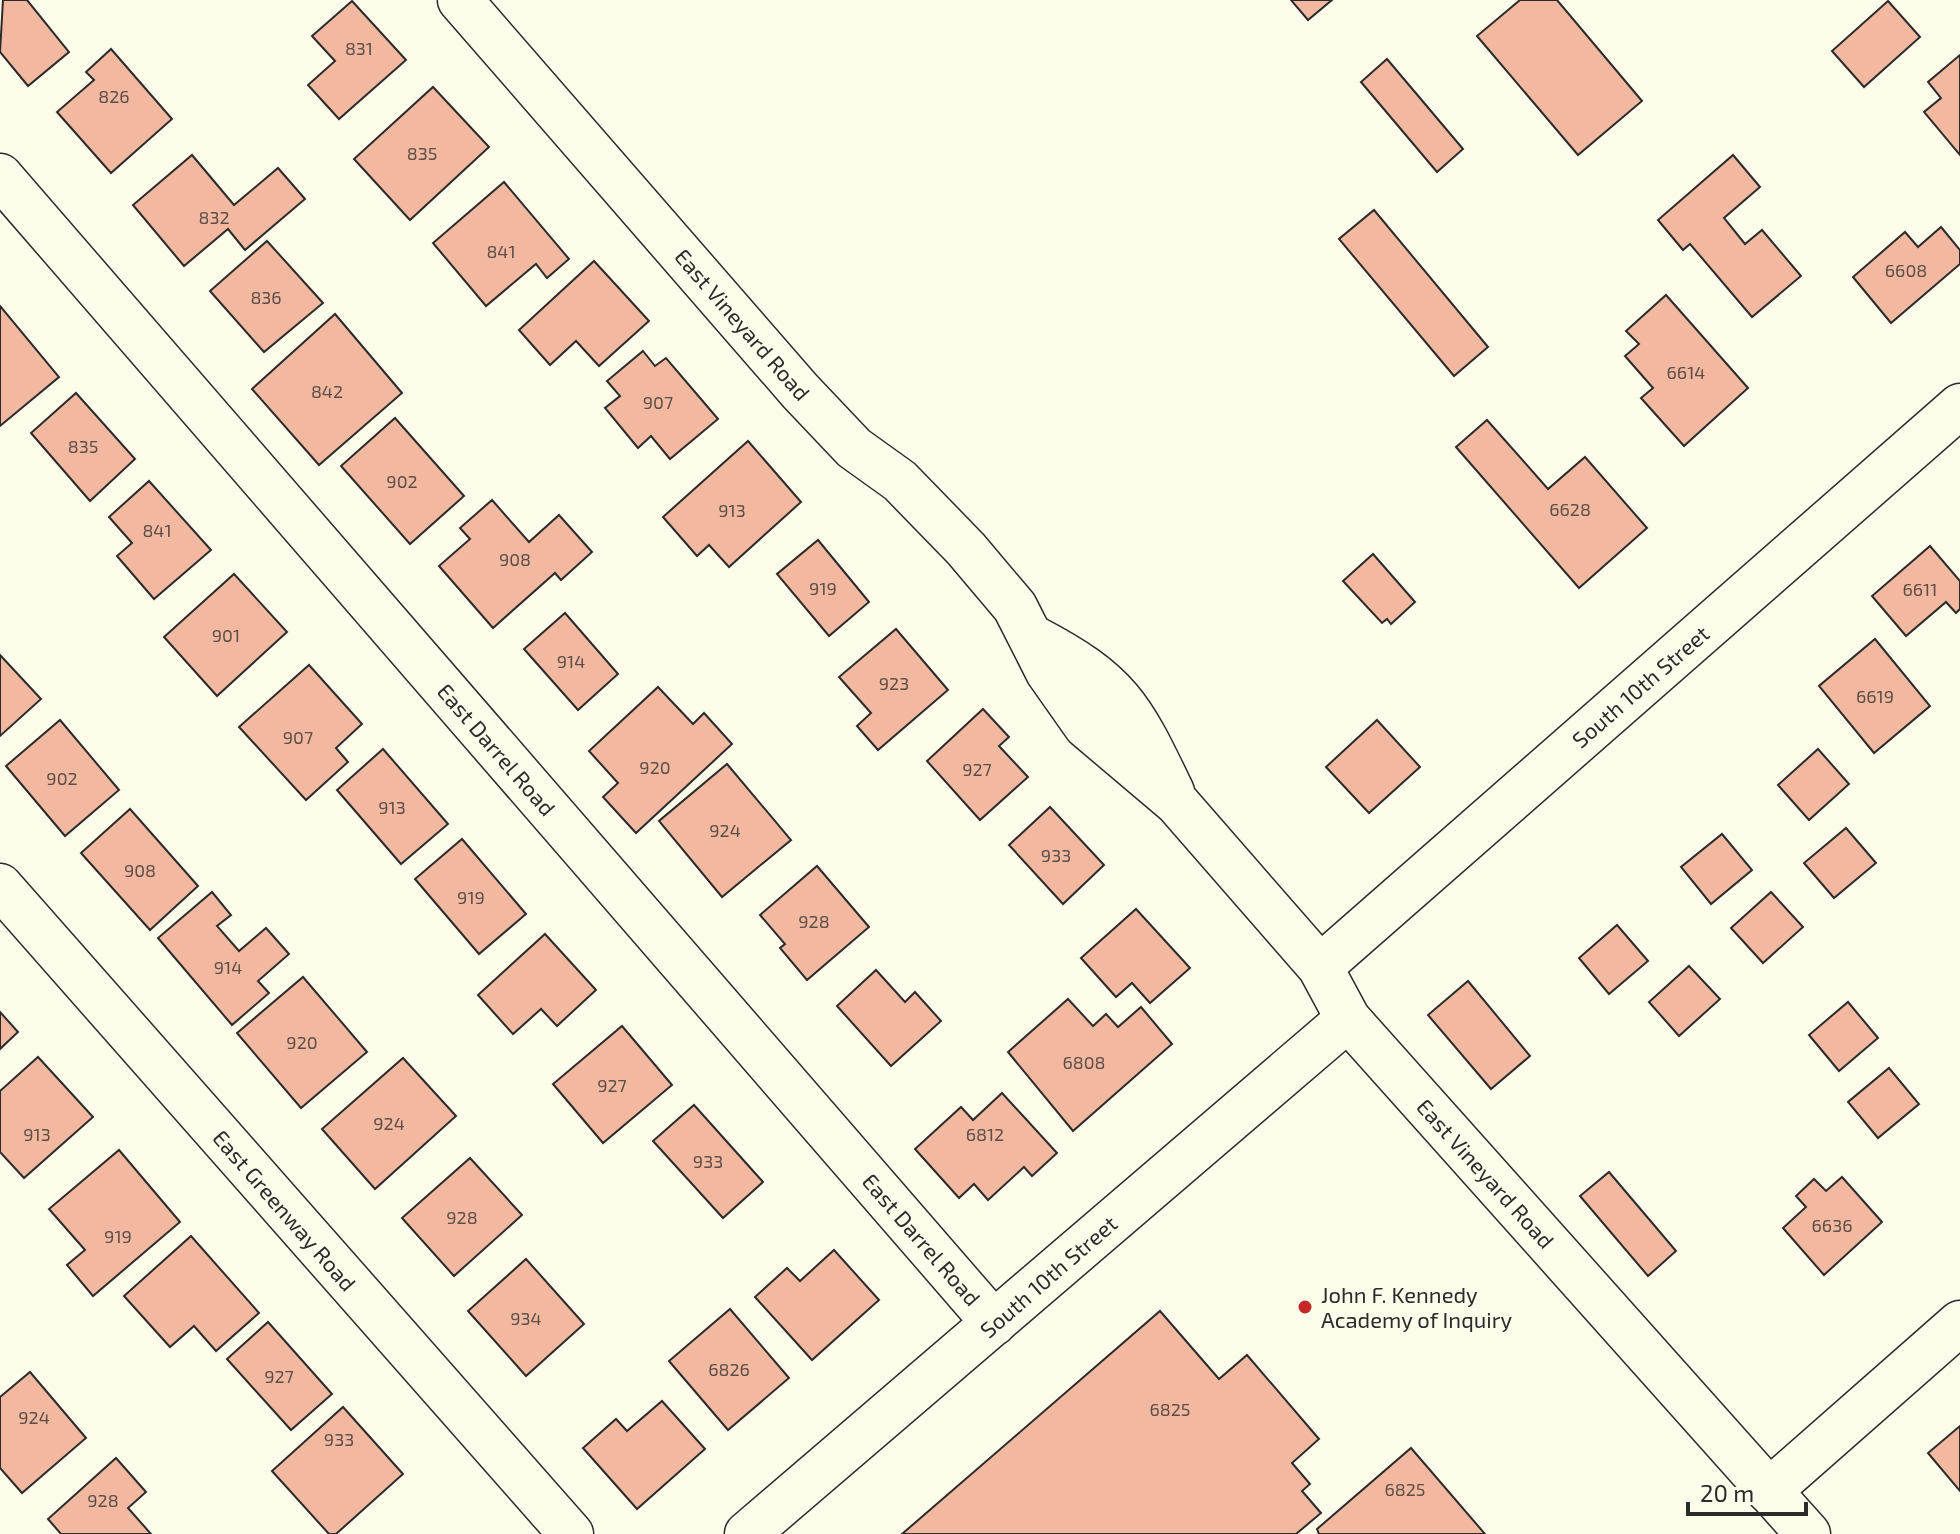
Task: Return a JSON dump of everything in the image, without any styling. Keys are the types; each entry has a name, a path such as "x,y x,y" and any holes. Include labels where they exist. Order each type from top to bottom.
{"street":[{"name":"East Vineyard Road","path":"460,0 800,391 854,448 900,481 966,549 1015,607 1034,638 1048,672 1086,726 1177,803 1320,967 1348,1019 1808,1534"},
{"name":"East Darrel Road","path":"0,176 994,1323"},
{"name":"South 10th Street","path":"1320,967 1960,406"},
{"name":"East Greenway Road","path":"0,886 571,1534"},
{"name":"South 10th Street","path":"747,1534 1348,1019"},
{"path":"1769,1491 1960,1323"}],"building":[{"path":"3,0 27,0 69,52 28,86 0,52"},
{"path":"1291,0 1332,0 1308,20"},
{"path":"1520,0 1557,0 1642,101 1578,155 1477,36"},
{"path":"352,1 406,60 339,119 308,85 335,61 312,36"},
{"path":"1888,1 1920,37 1864,87 1832,51"},
{"path":"111,49 172,119 111,173 57,112 94,80 86,72"},
{"path":"1960,55 1960,155 1924,112 1941,98 1928,82"},
{"path":"1387,59 1463,149 1437,172 1361,82"},
{"path":"433,87 489,147 410,220 354,159"},
{"path":"192,155 234,205 278,168 305,199 245,250 228,229 184,266 133,205"},
{"path":"1733,155 1760,187 1724,218 1745,244 1762,230 1801,276 1752,317 1690,244 1683,250 1658,220"},
{"path":"504,182 569,259 547,278 536,264 486,306 433,243"},
{"path":"1374,210 1488,347 1454,376 1339,239"},
{"path":"1941,227 1960,250 1960,264 1891,323 1853,277 1905,232 1918,247"},
{"path":"267,241 323,303 264,352 210,291"},
{"path":"594,261 649,321 599,366 576,341 550,365 519,330"},
{"path":"1666,295 1748,388 1684,446 1641,398 1653,388 1625,356 1639,344 1626,331"},
{"path":"0,306 59,377 0,426"},
{"path":"335,314 402,393 319,465 252,389"},
{"path":"643,351 655,366 666,358 718,419 670,459 651,436 638,448 605,408 620,396 607,381"},
{"path":"76,393 135,459 90,501 31,433"},
{"path":"395,418 464,496 410,544 341,466"},
{"path":"1487,420 1548,489 1585,457 1647,528 1579,588 1456,447"},
{"path":"748,441 801,502 729,567 709,545 697,556 663,517"},
{"path":"149,481 211,550 154,599 117,556 132,543 109,517"},
{"path":"492,500 529,542 559,515 592,552 561,580 555,573 493,628 439,566 470,539 460,528"},
{"path":"818,540 869,602 829,636 777,574"},
{"path":"1930,546 1960,581 1960,609 1956,613 1946,602 1906,636 1872,596"},
{"path":"1373,554 1415,602 1391,624 1387,619 1382,623 1343,581"},
{"path":"234,574 287,632 217,696 164,637"},
{"path":"565,613 618,674 578,710 524,649"},
{"path":"896,629 948,690 878,750 857,726 871,713 839,677"},
{"path":"1875,639 1930,706 1874,753 1819,686"},
{"path":"0,655 41,699 0,736"},
{"path":"309,665 362,724 336,748 348,762 306,800 239,727"},
{"path":"658,687 693,724 704,713 732,744 636,833 603,797 618,783 589,751"},
{"path":"983,709 1009,737 999,746 1028,777 980,820 927,761"},
{"path":"60,720 119,790 65,836 6,766"},
{"path":"1377,720 1420,767 1369,813 1326,767"},
{"path":"383,749 448,824 401,864 337,790"},
{"path":"1818,749 1849,784 1809,820 1778,785"},
{"path":"727,764 791,840 722,897 659,821"},
{"path":"1050,807 1104,865 1063,904 1009,845"},
{"path":"130,809 198,886 150,930 81,853"},
{"path":"1846,828 1876,863 1834,898 1804,863"},
{"path":"1722,834 1752,870 1711,904 1681,867"},
{"path":"462,839 526,914 479,954 415,879"},
{"path":"817,866 869,927 807,980 780,948 785,944 760,915"},
{"path":"212,892 231,915 217,926 239,951 266,928 289,954 258,981 269,993 232,1025 158,938"},
{"path":"1771,892 1803,927 1763,963 1731,928"},
{"path":"1136,909 1190,968 1150,1003 1132,983 1116,997 1081,958"},
{"path":"1617,925 1648,961 1609,994 1579,958"},
{"path":"545,934 596,990 557,1026 541,1009 513,1034 478,995"},
{"path":"1689,966 1720,999 1679,1036 1649,1002"},
{"path":"876,970 905,1002 915,992 941,1021 891,1066 837,1006"},
{"path":"303,977 367,1052 301,1108 237,1033"},
{"path":"1468,981 1530,1056 1491,1089 1428,1015"},
{"path":"1068,999 1093,1026 1106,1014 1118,1027 1141,1007 1172,1044 1073,1131 1008,1052"},
{"path":"1848,1002 1878,1038 1839,1071 1809,1035"},
{"path":"0,1012 18,1032 0,1049"},
{"path":"622,1026 672,1085 603,1143 553,1084"},
{"path":"38,1057 93,1117 24,1178 0,1152 0,1091"},
{"path":"403,1058 456,1116 375,1189 322,1129"},
{"path":"1889,1068 1919,1104 1878,1138 1848,1102"},
{"path":"1002,1093 1057,1153 1032,1176 1024,1167 988,1200 974,1184 959,1198 915,1149 961,1107 973,1120"},
{"path":"694,1105 763,1182 723,1218 653,1141"},
{"path":"119,1150 180,1222 93,1296 67,1265 85,1250 49,1209"},
{"path":"470,1158 522,1215 454,1276 402,1218"},
{"path":"1609,1172 1676,1251 1648,1276 1580,1196"},
{"path":"1842,1177 1882,1222 1824,1275 1783,1228 1806,1207 1796,1196 1814,1179 1826,1191"},
{"path":"191,1236 259,1313 216,1351 194,1326 170,1347 124,1296"},
{"path":"834,1250 879,1300 812,1360 755,1297 787,1268 800,1281"},
{"path":"526,1259 584,1324 526,1376 468,1311"},
{"path":"730,1309 789,1378 728,1430 669,1361"},
{"path":"1160,1311 1219,1379 1247,1355 1319,1439 1292,1463 1310,1484 1302,1491 1321,1513 1296,1534 902,1534"},
{"path":"268,1322 332,1394 291,1430 227,1359"},
{"path":"30,1372 86,1438 22,1493 0,1468 0,1397"},
{"path":"662,1401 705,1449 637,1509 583,1448 616,1419 627,1431"},
{"path":"343,1407 403,1474 336,1534 329,1534 272,1471"},
{"path":"1960,1426 1960,1491 1928,1453"},
{"path":"1411,1448 1485,1534 1319,1534 1317,1529"},
{"path":"116,1458 146,1492 128,1508 151,1534 61,1534 48,1519"}],"place":[{"name":"John F. Kennedy Academy of Inquiry","path":"1305,1307"}]}
